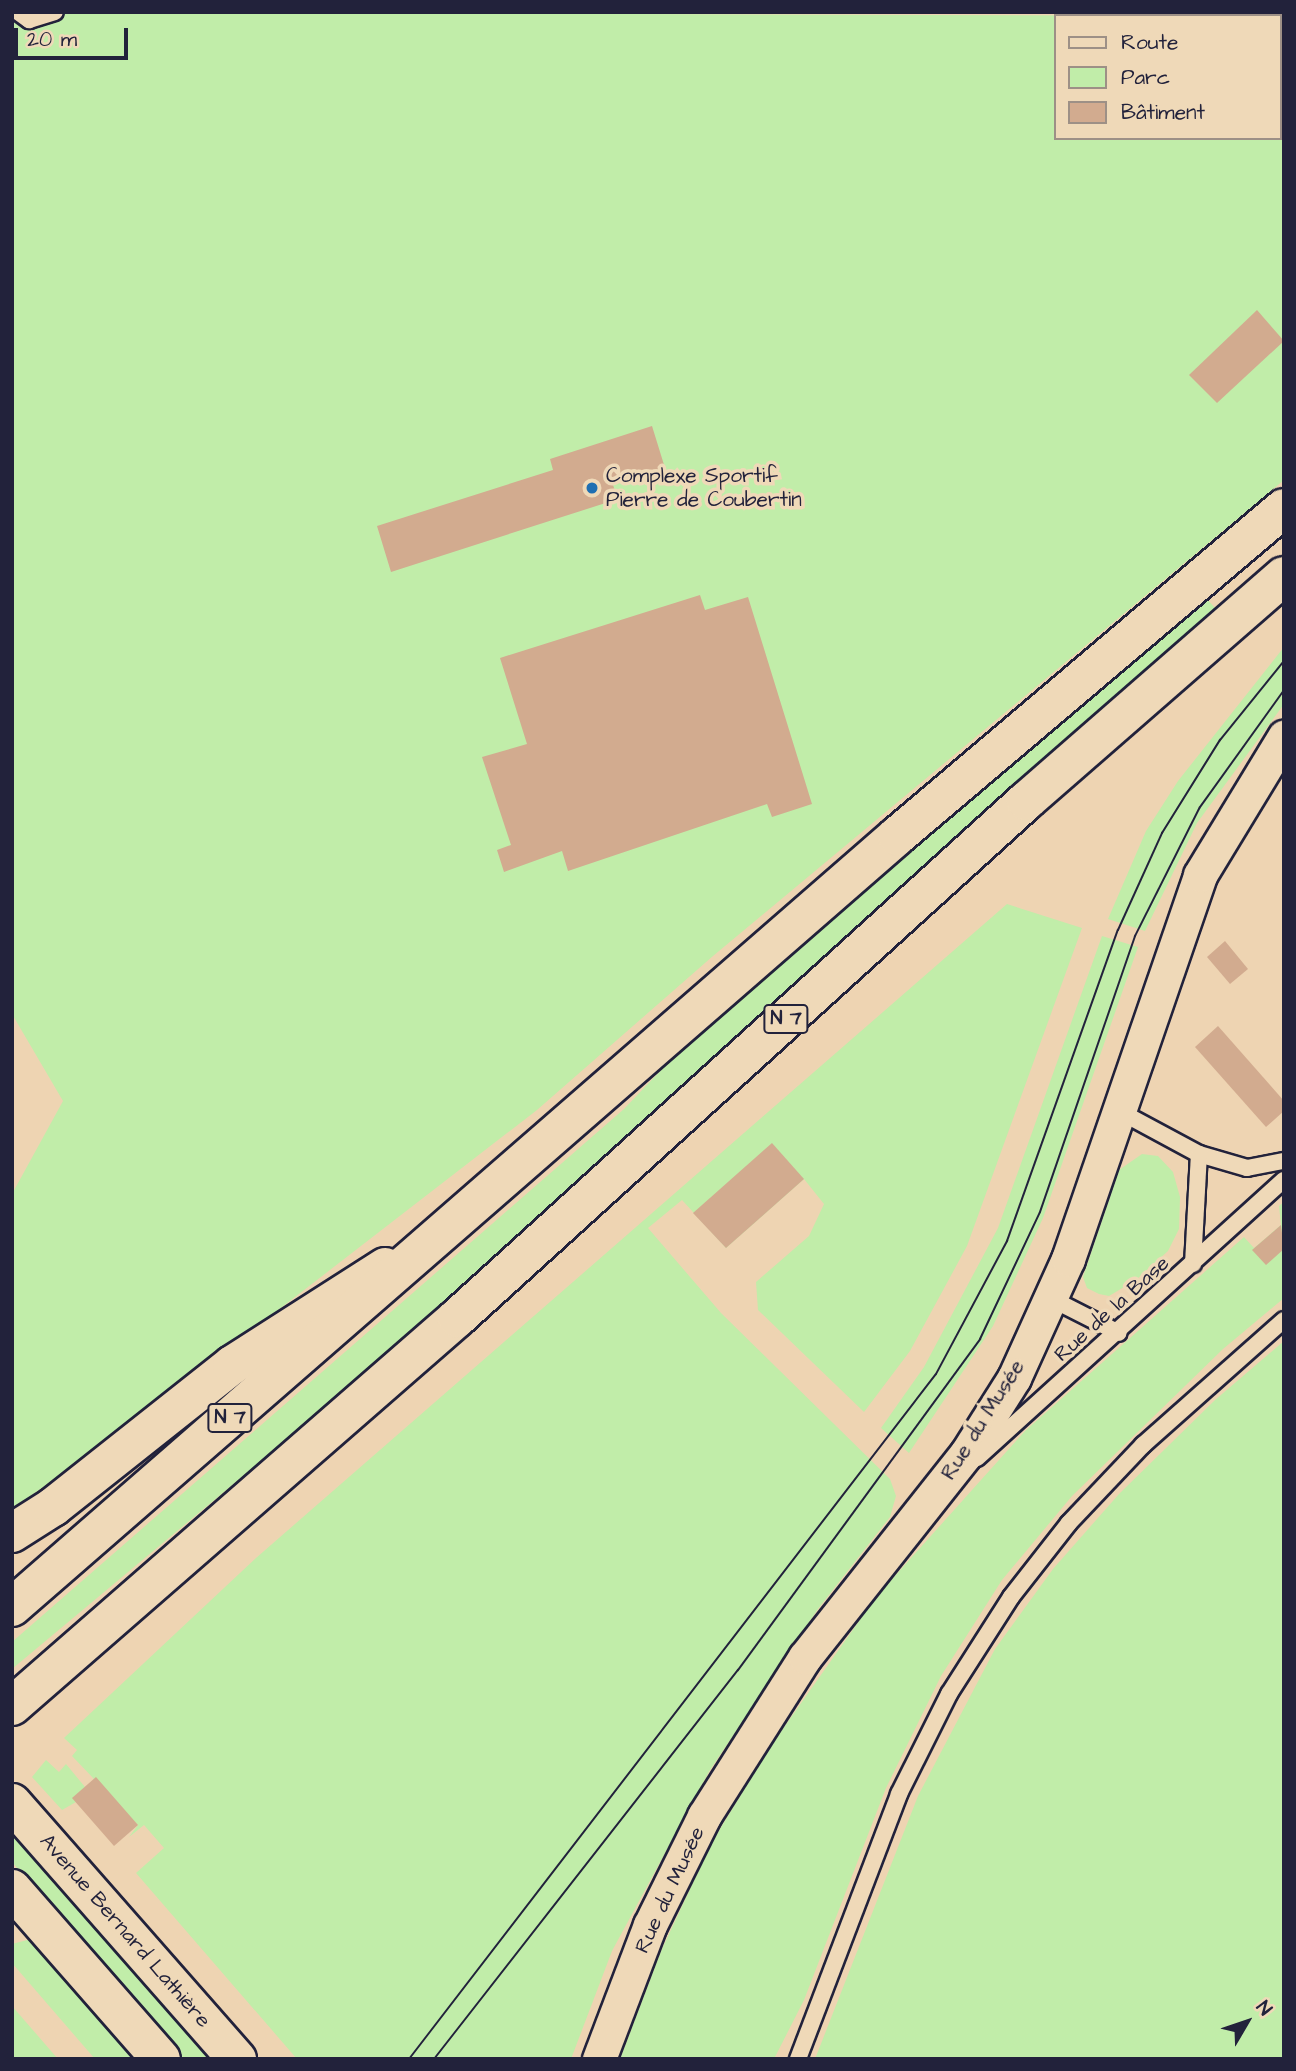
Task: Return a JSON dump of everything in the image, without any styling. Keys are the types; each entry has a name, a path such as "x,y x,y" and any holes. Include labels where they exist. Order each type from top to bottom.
{"main road":[{"name":"N 7","path":"12,1606 446,1228 1284,508"},
{"name":"N 7","path":"12,1706 457,1318 1026,801 1284,576"},
{"path":"12,1533 53,1507 232,1364 446,1228"},
{"name":"Avenue Bernard Lathière","path":"12,1803 237,2059"},
{"path":"13,1895 160,2059"}],"street":[{"name":"Rue du Musée","path":"599,2059 650,1925 704,1816 805,1657 936,1494 1014,1378 1050,1298 1119,1111 1200,874 1284,737"}],"lane":[{"path":"18,12 29,20 55,12"},
{"path":"1119,1111 1199,1154 1247,1168 1284,1161"},
{"path":"1193,1264 1199,1154"},
{"name":"Rue de la Base","path":"936,1494 1119,1332 1284,1180"},
{"path":"1050,1298 1119,1332"},
{"path":"798,2059 899,1794 949,1694 1011,1597 1069,1523 1143,1445 1284,1320"}],"green space":[{"name":"Complexe Sportif Pierre de Coubertin","path":"12,12 1054,15 1054,140 1282,140 1282,42 1284,43 1284,480 713,956 537,1110 106,1443 12,1509 12,1194 63,1101 12,1014"},
{"path":"1206,598 1216,609 896,890 401,1344 12,1669 12,1642 624,1109 700,1029"},
{"path":"1284,647 1284,704 1197,823 1145,931 1108,919 1146,831 1178,781"},
{"path":"1007,904 1082,928 967,1246 910,1351 864,1412 758,1310 756,1282 809,1236 824,1204 804,1179 726,1248 682,1200 648,1228 721,1313 890,1479 896,1496 890,1517 818,1609 710,1770 612,1951 571,2059 297,2059 136,1873 164,1848 144,1825 129,1837 138,1825 72,1756 77,1750 64,1738 256,1558"},
{"path":"1102,936 1138,947 1043,1218 993,1326 909,1453 881,1428 924,1367 998,1228"},
{"path":"1142,1154 1158,1156 1173,1172 1180,1197 1179,1229 1168,1251 1136,1280 1109,1296 1099,1294 1087,1288 1083,1277 1119,1170"},
{"path":"1284,1202 1284,1298 1223,1349 1072,1496 1002,1580 941,1676 886,1788 804,2000 774,2059 620,2059 661,1951 712,1842 770,1747 876,1597 1025,1431 1244,1237 1254,1248 1281,1225 1279,1206"},
{"path":"1284,1341 1284,2059 815,2059 918,1796 995,1649 1053,1569 1119,1494 1215,1400"},
{"path":"46,1760 59,1772 66,1764 85,1787 73,1798 76,1802 62,1810 32,1777"},
{"path":"12,1830 213,2059 183,2059 12,1862"},
{"path":"31,1939 136,2059 95,2059 12,1963 12,1944"},
{"path":"12,2006 58,2059 12,2059"}],"building":[{"path":"1257,310 1284,341 1217,403 1189,375"},
{"path":"652,426 665,468 613,485 618,499 391,572 377,526 553,470 550,459"},
{"path":"700,595 705,610 748,597 812,804 772,817 767,804 568,871 562,851 504,872 497,850 511,845 482,757 527,744 500,658"},
{"path":"1225,941 1248,969 1230,984 1207,957"},
{"path":"1218,1026 1284,1101 1284,1111 1266,1127 1195,1047"},
{"path":"772,1143 804,1179 726,1248 693,1213"},
{"path":"1281,1225 1284,1249 1266,1265 1252,1250"},
{"path":"96,1777 138,1825 114,1846 72,1798"}],"tram line":[{"path":"409,2059 936,1374 1007,1241 1118,930 1162,833 1220,740 1284,661"},
{"path":"434,2059 738,1670 980,1339 1040,1212 1135,936 1200,807 1284,690"}],"place":[{"name":"Complexe Sportif Pierre de Coubertin","path":"592,488"}]}
